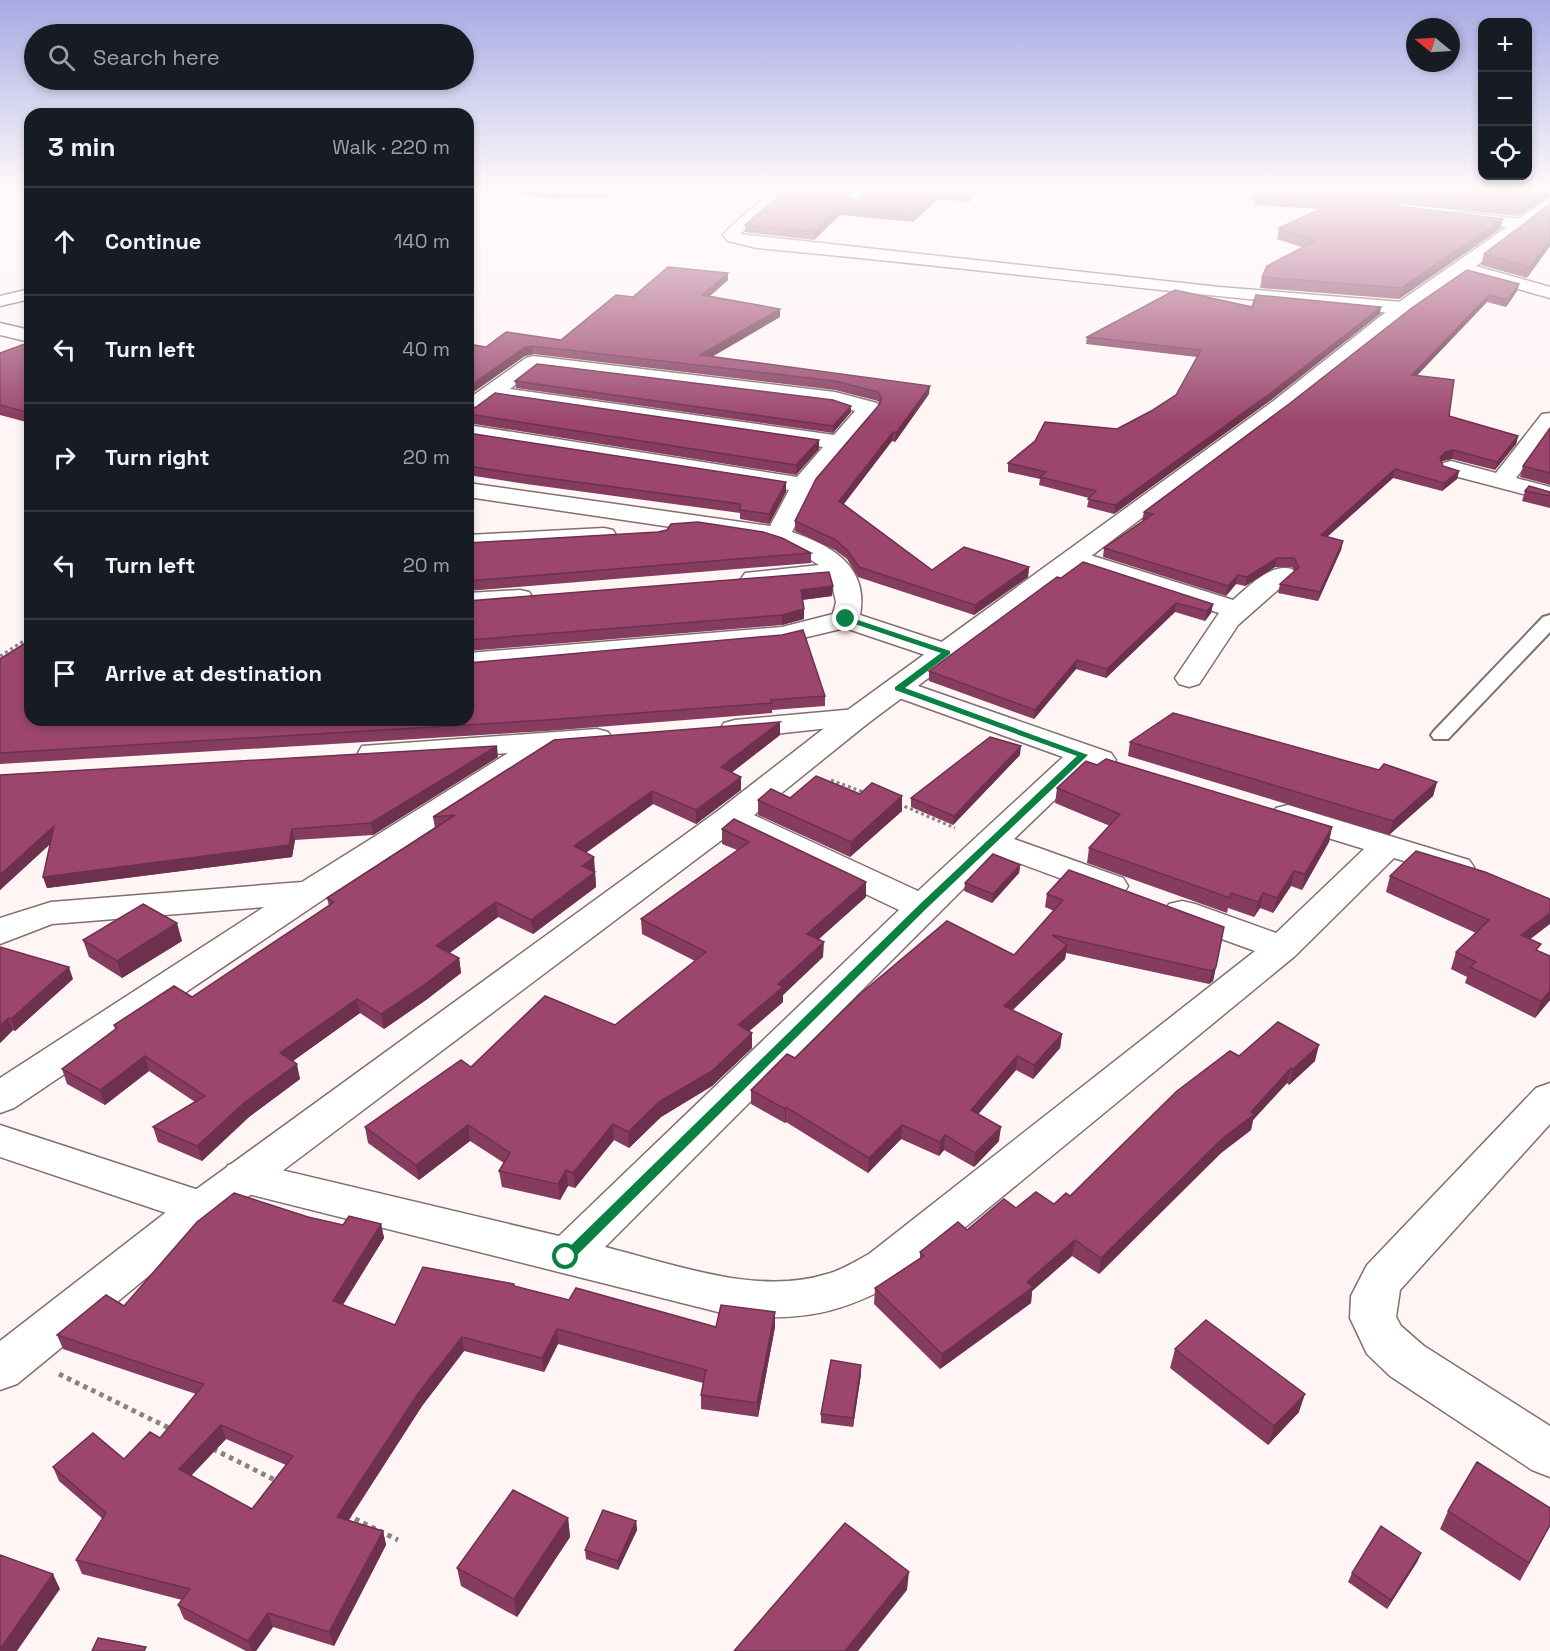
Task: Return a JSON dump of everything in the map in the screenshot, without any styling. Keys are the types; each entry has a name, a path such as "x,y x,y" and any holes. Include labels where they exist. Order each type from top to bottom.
{"street":[{"path":"1008,267 1219,292 1403,308"},
{"path":"9,1362 243,1177 796,768 856,718 1279,406 1403,308 1463,268 1550,292"},
{"path":"0,301 24,295"},
{"path":"0,329 24,335"},
{"path":"474,404 533,362 824,396 864,404 869,408 804,485 778,535"},
{"path":"490,392 841,442"},
{"path":"1501,481 1550,419"},
{"path":"474,433 804,485"},
{"path":"1451,468 1550,494"},
{"path":"474,491 778,535 807,545 842,571 850,601 846,619"},
{"path":"474,543 733,527"},
{"path":"1074,558 1235,609"},
{"path":"724,581 842,571"},
{"path":"1189,678 1219,627 1235,609 1283,574"},
{"path":"474,601 548,596"},
{"path":"474,661 782,635 846,619 947,652"},
{"path":"898,688 1083,755 1129,768"},
{"path":"710,730 856,718"},
{"path":"349,755 629,736"},
{"path":"0,1098 312,891 547,742"},
{"path":"566,1257 922,907 1083,755"},
{"path":"1264,808 1482,875"},
{"path":"730,817 922,907"},
{"path":"992,842 1282,948"},
{"path":"243,1177 734,1297 775,1300 820,1297 851,1286 885,1267 1282,948 1388,845"},
{"path":"0,932 22,921 51,913 312,891"},
{"path":"1550,1098 1383,1278 1374,1296 1373,1318 1384,1340 1407,1361 1550,1454"},
{"path":"0,1141 202,1208"}],"lane":[{"path":"1441,735 1550,621"}],"path":[{"path":"0,656 24,641"},
{"path":"796,768 874,795"},
{"path":"896,803 992,842"},
{"path":"9,1362 177,1432"},
{"path":"208,1447 282,1483"},
{"path":"335,1509 398,1540"}],"building":[{"path":"668,267 728,273 702,295 780,309 700,355 930,386 896,433 893,432 839,501 932,570 964,547 1029,567 975,605 859,567 847,550 836,540 795,521 816,479 879,405 882,398 878,392 835,381 533,346 524,348 474,383 474,345 486,347 506,332 561,340 616,295 633,297"},
{"path":"1267,267 1432,267 1401,288 1262,277"},
{"path":"1467,270 1519,284 1508,300 1489,295 1412,375 1454,380 1449,416 1518,436 1497,462 1454,450 1445,452 1440,458 1443,466 1459,471 1444,483 1395,469 1321,535 1343,541 1320,592 1280,584 1299,567 1294,558 1277,558 1247,577 1238,575 1228,586 1104,548 1153,514 1144,512 1289,404 1413,307"},
{"path":"1175,290 1252,307 1256,295 1381,307 1272,392 1115,505 1088,499 1096,491 1040,477 1046,472 1008,463 1035,441 1045,422 1117,429 1176,395 1201,350 1087,337"},
{"path":"24,344 24,411 0,405 0,353"},
{"path":"537,364 833,400 851,406 833,426 515,381"},
{"path":"495,393 819,440 796,465 474,415 474,407"},
{"path":"1550,428 1550,473 1523,466"},
{"path":"474,434 786,482 769,514 740,510 740,504 474,467"},
{"path":"1529,486 1550,492 1550,496 1525,491"},
{"path":"698,522 763,532 782,538 811,553 474,581 474,543 658,532 667,530 671,524"},
{"path":"1083,562 1213,604 1207,611 1176,603 1107,669 1077,660 1035,710 929,671 1057,577 1061,578"},
{"path":"829,572 833,586 801,590 804,609 782,615 474,640 474,601"},
{"path":"803,630 825,696 771,700 772,703 474,724 474,662 782,635"},
{"path":"24,644 24,726 447,726 0,753 0,659"},
{"path":"1173,713 1379,770 1384,764 1437,782 1393,821 1130,742"},
{"path":"780,722 721,767 741,777 696,810 652,791 574,846 594,857 582,866 595,872 531,920 496,902 436,946 459,958 424,985 381,1014 357,999 280,1053 297,1064 245,1102 197,1146 153,1127 205,1096 145,1056 100,1090 62,1069 117,1028 114,1025 174,986 192,997 334,902 327,898 455,815 433,817 554,740"},
{"path":"990,737 1021,746 954,816 911,798"},
{"path":"497,746 371,823 292,829 289,845 43,877 54,826 0,875 0,775"},
{"path":"1106,759 1332,827 1305,874 1294,871 1277,898 1263,893 1258,902 1231,893 1230,898 1089,848 1120,814 1057,788 1086,761 1097,765"},
{"path":"816,776 860,794 872,783 902,796 851,842 758,800 771,789 790,798"},
{"path":"734,819 866,882 807,934 824,942 778,984 783,987 738,1025 752,1033 712,1071 660,1101 628,1132 613,1124 573,1173 566,1170 558,1184 499,1171 510,1153 468,1125 416,1165 365,1127 461,1060 471,1067 545,996 615,1025 706,952 641,919 749,842 722,829"},
{"path":"1416,851 1485,872 1550,899 1550,913 1521,935 1541,944 1536,950 1550,956 1550,991 1541,1001 1470,967 1476,962 1456,952 1489,920 1390,876"},
{"path":"993,854 1020,865 993,894 965,883"},
{"path":"1069,870 1224,927 1216,967 1212,971 1052,935 1067,945 1004,1006 1062,1034 1034,1065 1017,1056 971,1110 1001,1127 975,1153 945,1135 940,1142 902,1125 869,1158 786,1107 785,1109 751,1090 787,1054 795,1058 860,994 947,921 1014,955 1063,900 1047,894"},
{"path":"143,904 177,923 117,961 83,940"},
{"path":"0,947 69,967 11,1019 8,1018 0,1026"},
{"path":"1278,1022 1319,1045 1293,1069 1291,1068 1251,1112 1255,1114 1224,1137 1101,1258 1075,1240 1027,1282 1033,1287 942,1354 875,1288 924,1256 920,1252 958,1222 967,1230 1004,1199 1016,1208 1036,1192 1054,1204 1066,1193 1070,1196 1177,1091 1230,1051 1239,1056"},
{"path":"234,1193 308,1217 343,1225 349,1216 381,1224 333,1301 395,1325 423,1267 514,1284 514,1286 569,1300 576,1288 716,1327 721,1305 775,1312 757,1403 701,1395 706,1370 557,1329 542,1358 462,1337 419,1392 337,1517 383,1531 329,1632 268,1613 248,1641 178,1605 190,1589 76,1560 106,1513 53,1467 93,1433 124,1459 150,1432 160,1438 204,1384 57,1335 106,1295 124,1306 197,1222","holes":["221,1425 293,1456 252,1509 179,1469"]},
{"path":"1206,1320 1305,1394 1274,1426 1175,1349"},
{"path":"831,1360 861,1365 853,1418 821,1414"},
{"path":"1477,1462 1550,1508 1550,1525 1529,1563 1448,1511"},
{"path":"513,1490 568,1518 514,1599 457,1568"},
{"path":"603,1510 636,1521 618,1561 585,1550"},
{"path":"845,1523 909,1572 845,1651 734,1651"},
{"path":"1381,1526 1421,1553 1391,1600 1352,1573"},
{"path":"0,1555 53,1574 0,1649"},
{"path":"98,1638 146,1647 144,1651 92,1651"}],"route":[{"path":"566,1257 922,907 1083,755 898,688 947,652 846,619"}]}
